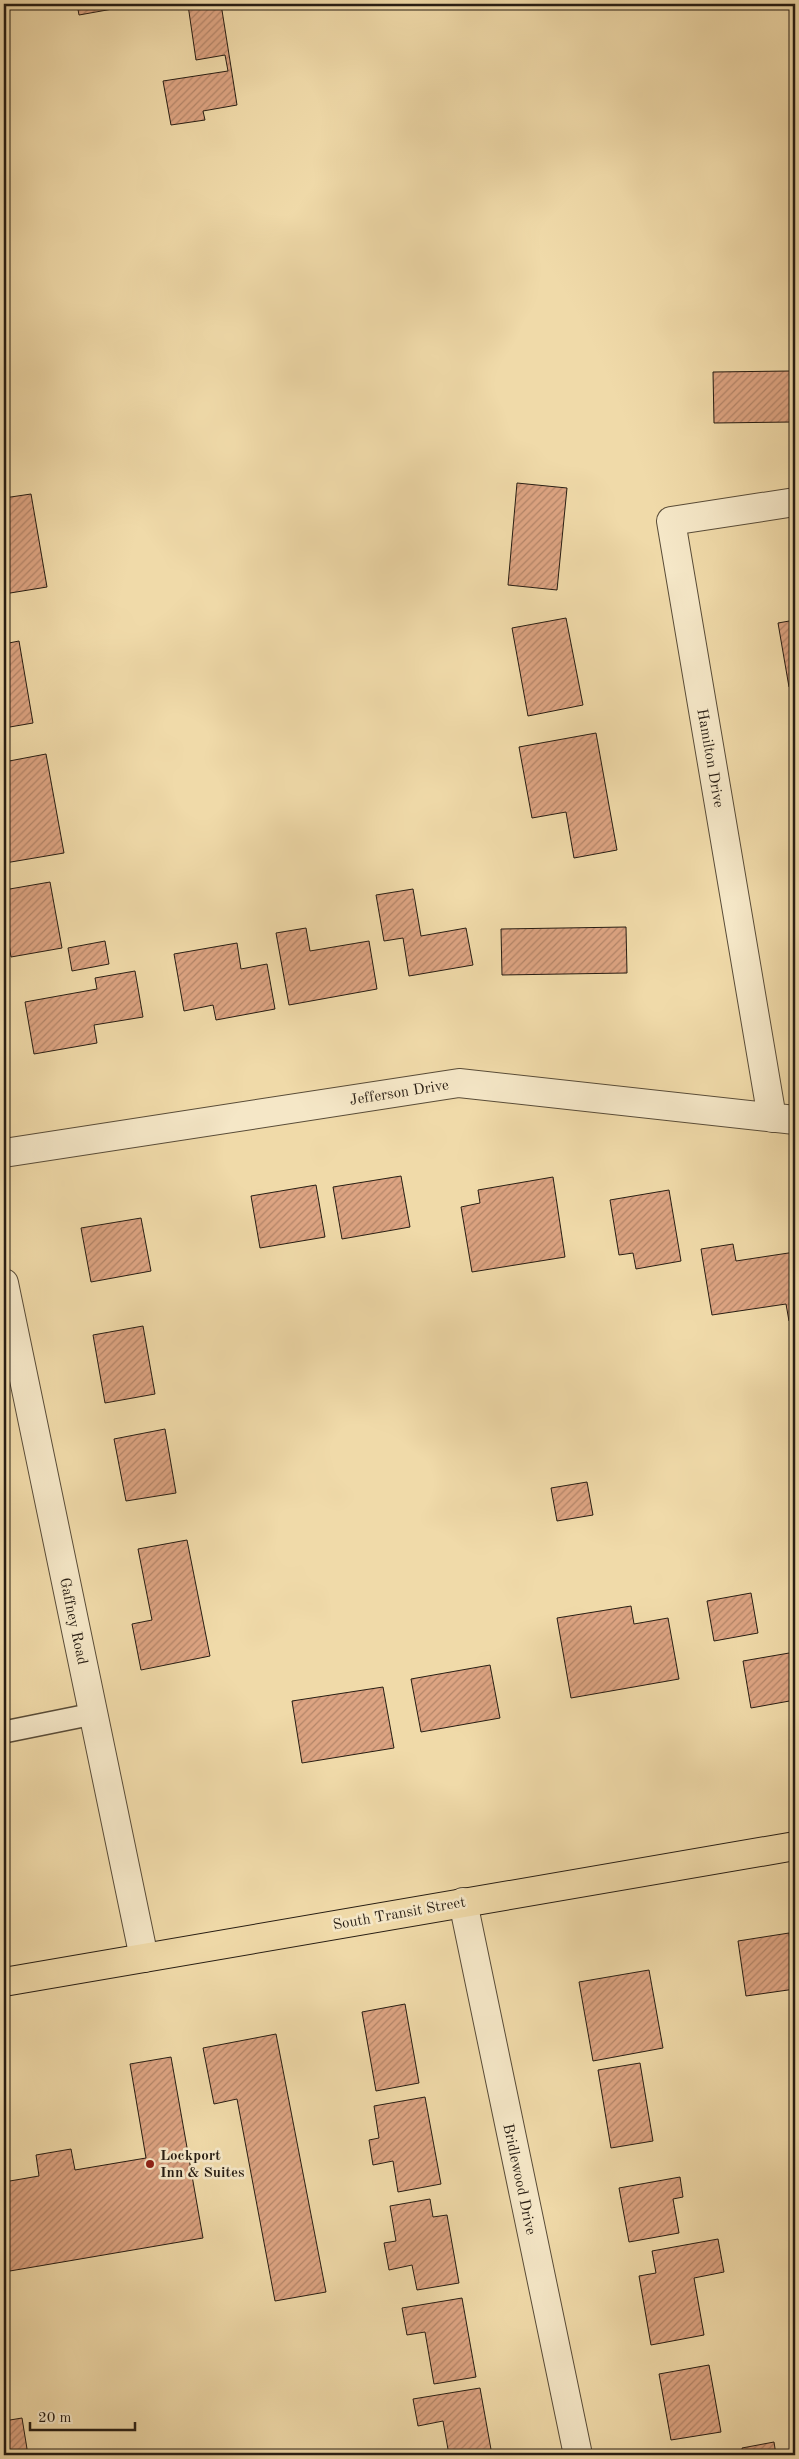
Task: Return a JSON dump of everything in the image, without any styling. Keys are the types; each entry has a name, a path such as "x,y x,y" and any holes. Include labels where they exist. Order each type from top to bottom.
{"highway":[{"name":"South Transit Street","path":"4,1982 795,1846"}],"street":[{"name":"Hamilton Drive","path":"784,1119 671,521 795,502"},
{"name":"Jefferson Drive","path":"4,1153 459,1083 784,1119"},
{"name":"Gaffney Road","path":"4,1283 144,1958"},
{"name":"Bridlewood Drive","path":"462,1902 578,2455"}],"lane":[{"path":"4,1732 93,1714"}],"building":[{"path":"77,4 134,4 135,5 79,15"},
{"path":"221,4 237,105 203,111 205,120 171,125 163,81 228,71 225,55 196,60 188,5"},
{"path":"791,371 792,422 714,423 713,372"},
{"path":"517,483 567,488 557,590 508,585"},
{"path":"31,494 47,587 4,594 4,498"},
{"path":"566,618 583,705 528,716 512,628"},
{"path":"795,620 795,686 789,687 778,623"},
{"path":"19,641 33,723 4,728 4,644"},
{"path":"596,733 617,850 574,858 566,812 532,818 519,747"},
{"path":"46,754 64,853 5,863 4,762"},
{"path":"50,882 62,948 11,957 4,914 4,890"},
{"path":"413,889 421,936 466,928 473,965 409,976 403,938 384,941 376,895"},
{"path":"626,927 627,973 502,975 501,929"},
{"path":"306,928 310,951 369,941 377,989 289,1005 276,933"},
{"path":"105,941 109,964 72,971 68,948"},
{"path":"237,943 241,969 267,964 275,1009 216,1020 213,1005 184,1011 174,954"},
{"path":"135,971 143,1017 94,1025 97,1043 34,1054 25,1002 97,989 95,978"},
{"path":"401,1176 410,1227 342,1239 333,1187"},
{"path":"553,1177 565,1257 472,1272 461,1207 480,1203 478,1190"},
{"path":"316,1185 325,1237 260,1248 251,1196"},
{"path":"669,1190 681,1261 636,1269 633,1253 619,1255 610,1200"},
{"path":"141,1218 151,1271 91,1282 81,1228"},
{"path":"733,1244 736,1261 795,1252 795,1320 789,1321 786,1304 712,1315 701,1249"},
{"path":"143,1326 155,1394 105,1403 93,1335"},
{"path":"165,1429 176,1493 126,1501 114,1439"},
{"path":"587,1482 593,1515 557,1521 551,1488"},
{"path":"187,1540 210,1656 141,1670 132,1624 152,1620 138,1549"},
{"path":"751,1593 758,1633 714,1641 707,1601"},
{"path":"631,1606 634,1624 668,1618 679,1679 571,1698 557,1618"},
{"path":"795,1652 795,1700 751,1708 743,1661"},
{"path":"490,1665 500,1718 421,1732 411,1679"},
{"path":"383,1687 394,1748 302,1763 292,1701"},
{"path":"789,1933 795,1989 746,1996 738,1941"},
{"path":"649,1970 663,2048 593,2061 579,1982"},
{"path":"405,2004 419,2083 376,2091 362,2012"},
{"path":"276,2034 326,2292 275,2301 237,2099 214,2104 203,2048"},
{"name":"Lockport Inn & Suites","path":"171,2057 203,2238 4,2272 4,2182 39,2176 36,2155 71,2149 75,2170 146,2158 130,2064"},
{"path":"640,2063 653,2141 611,2148 598,2070"},
{"path":"425,2097 441,2184 398,2192 393,2161 373,2165 369,2140 379,2138 374,2106"},
{"path":"680,2177 683,2197 673,2199 679,2233 629,2242 619,2188"},
{"path":"430,2199 433,2217 447,2215 459,2283 417,2290 412,2265 389,2270 384,2243 396,2241 390,2206"},
{"path":"718,2239 724,2272 694,2278 704,2335 651,2345 639,2276 656,2273 652,2251"},
{"path":"462,2298 476,2377 434,2384 425,2332 407,2335 402,2308"},
{"path":"709,2365 721,2432 671,2440 659,2374"},
{"path":"480,2388 492,2455 449,2455 443,2421 418,2426 413,2399"},
{"path":"22,2418 28,2455 4,2455 4,2421"},
{"path":"774,2442 776,2455 743,2455 742,2448"}],"place":[{"name":"Lockport Inn & Suites","path":"150,2164"}]}
